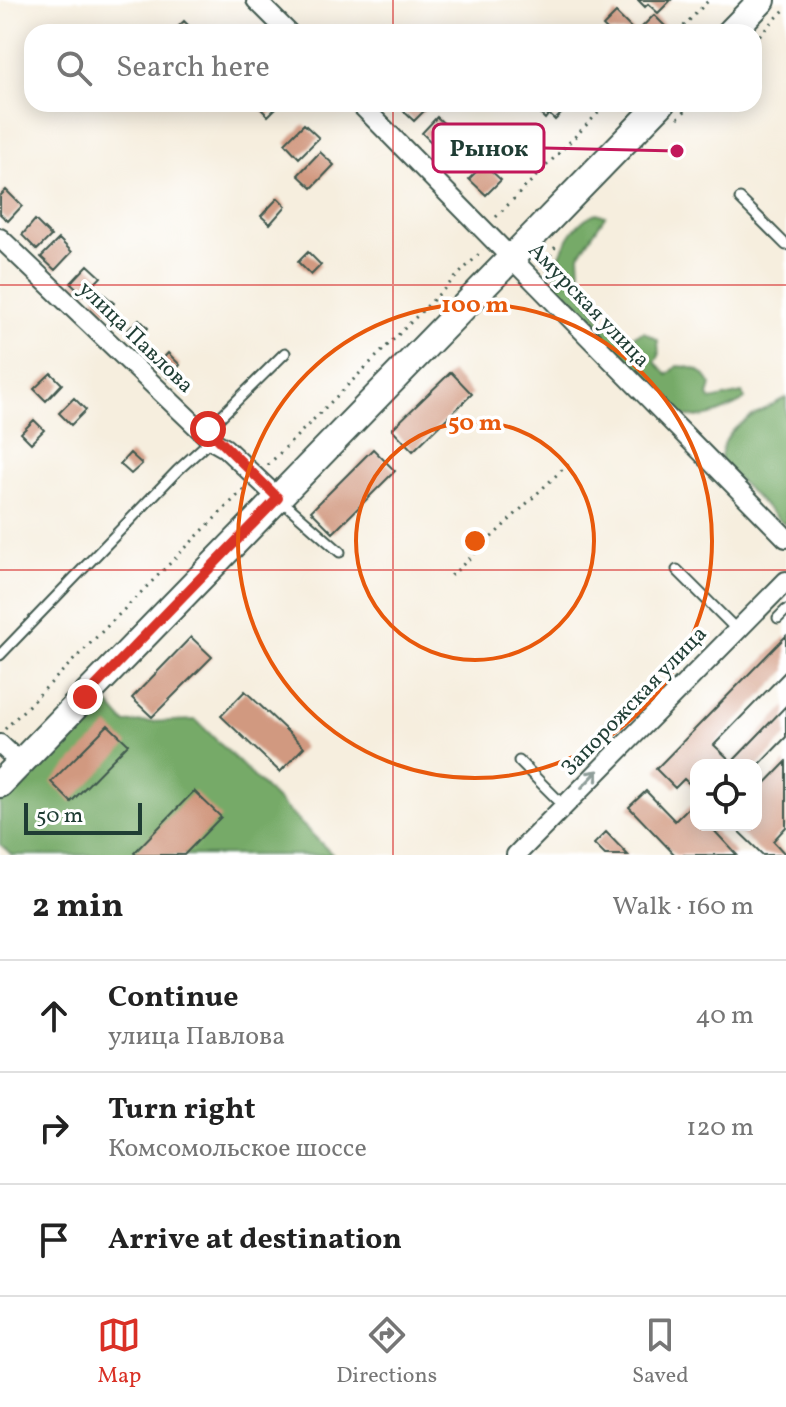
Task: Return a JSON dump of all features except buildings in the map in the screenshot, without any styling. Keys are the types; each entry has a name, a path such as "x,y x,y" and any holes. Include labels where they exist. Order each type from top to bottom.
{"main road":[{"path":"739,24 762,0"},
{"path":"0,784 278,498 496,242 666,114"}],"street":[{"path":"256,0 280,24"},
{"name":"Амурская улица","path":"368,112 786,538"},
{"name":"улица Павлова","path":"0,238 278,498"},
{"name":"Запорожская улица","path":"516,855 786,581"},
{"path":"0,744 20,763"}],"lane":[{"path":"740,199 786,245"},
{"path":"0,655 178,470 218,444 208,429 285,353"},
{"path":"278,498 340,552"},
{"path":"677,570 736,629"},
{"path":"778,618 786,610"},
{"path":"519,761 564,806"}],"path":[{"path":"686,24 709,0"},
{"path":"762,33 786,8"},
{"path":"0,735 256,477 496,242 601,112"},
{"path":"546,275 548,260 558,242"},
{"path":"451,576 568,464"}],"green space":[{"path":"597,213 605,216 579,255 581,287 604,325 630,337 644,332 658,340 659,356 655,362 668,375 677,366 701,372 711,385 708,396 711,400 742,393 745,399 711,415 695,417 678,414 561,299 555,274 560,256 575,229"},
{"path":"786,397 786,524 721,463 726,439 733,430"},
{"path":"100,694 125,723 196,720 333,855 12,855 0,844 0,794"}],"place":[{"name":"Рынок","path":"677,151"}],"route":[{"path":"85,697 278,498 208,429"}]}
